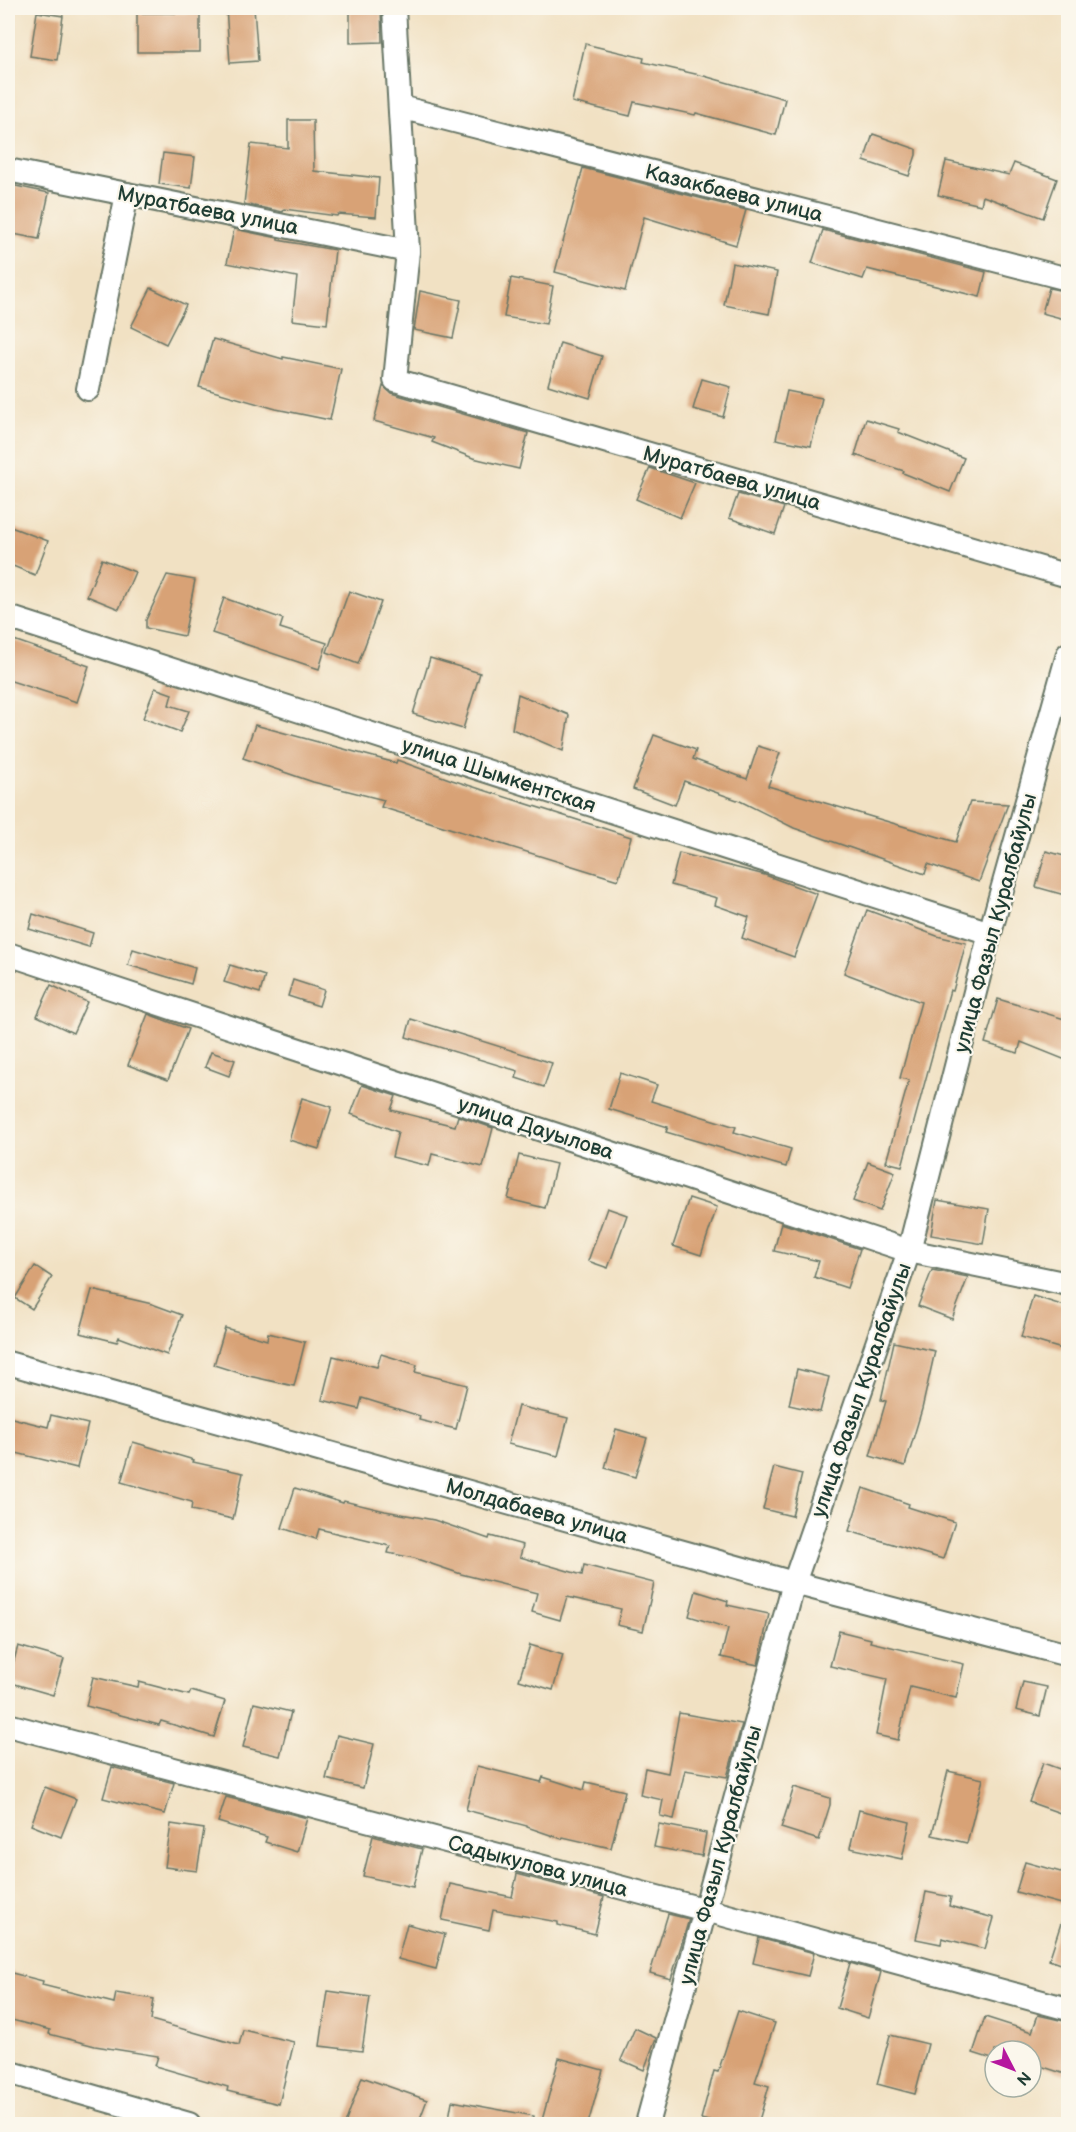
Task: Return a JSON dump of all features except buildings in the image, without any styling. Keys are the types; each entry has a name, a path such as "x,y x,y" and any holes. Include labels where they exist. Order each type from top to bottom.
{"street":[{"path":"394,8 408,250"},
{"name":"Казакбаева улица","path":"400,106 1068,279"},
{"name":"Муратбаева улица","path":"8,170 408,250 395,380 1068,576"},
{"path":"88,389 127,194"},
{"name":"улица Шымкентская","path":"8,617 990,933"},
{"name":"улица Фазыл Куралбайулы","path":"647,2124 794,1583 909,1251 990,933 1068,654"},
{"name":"улица Дауылова","path":"8,954 909,1251 1068,1284"},
{"name":"Молдабаева улица","path":"8,1363 794,1583 1068,1655"},
{"name":"Садыкулова улица","path":"8,1725 1068,2009"},
{"path":"8,2072 189,2124"}]}
